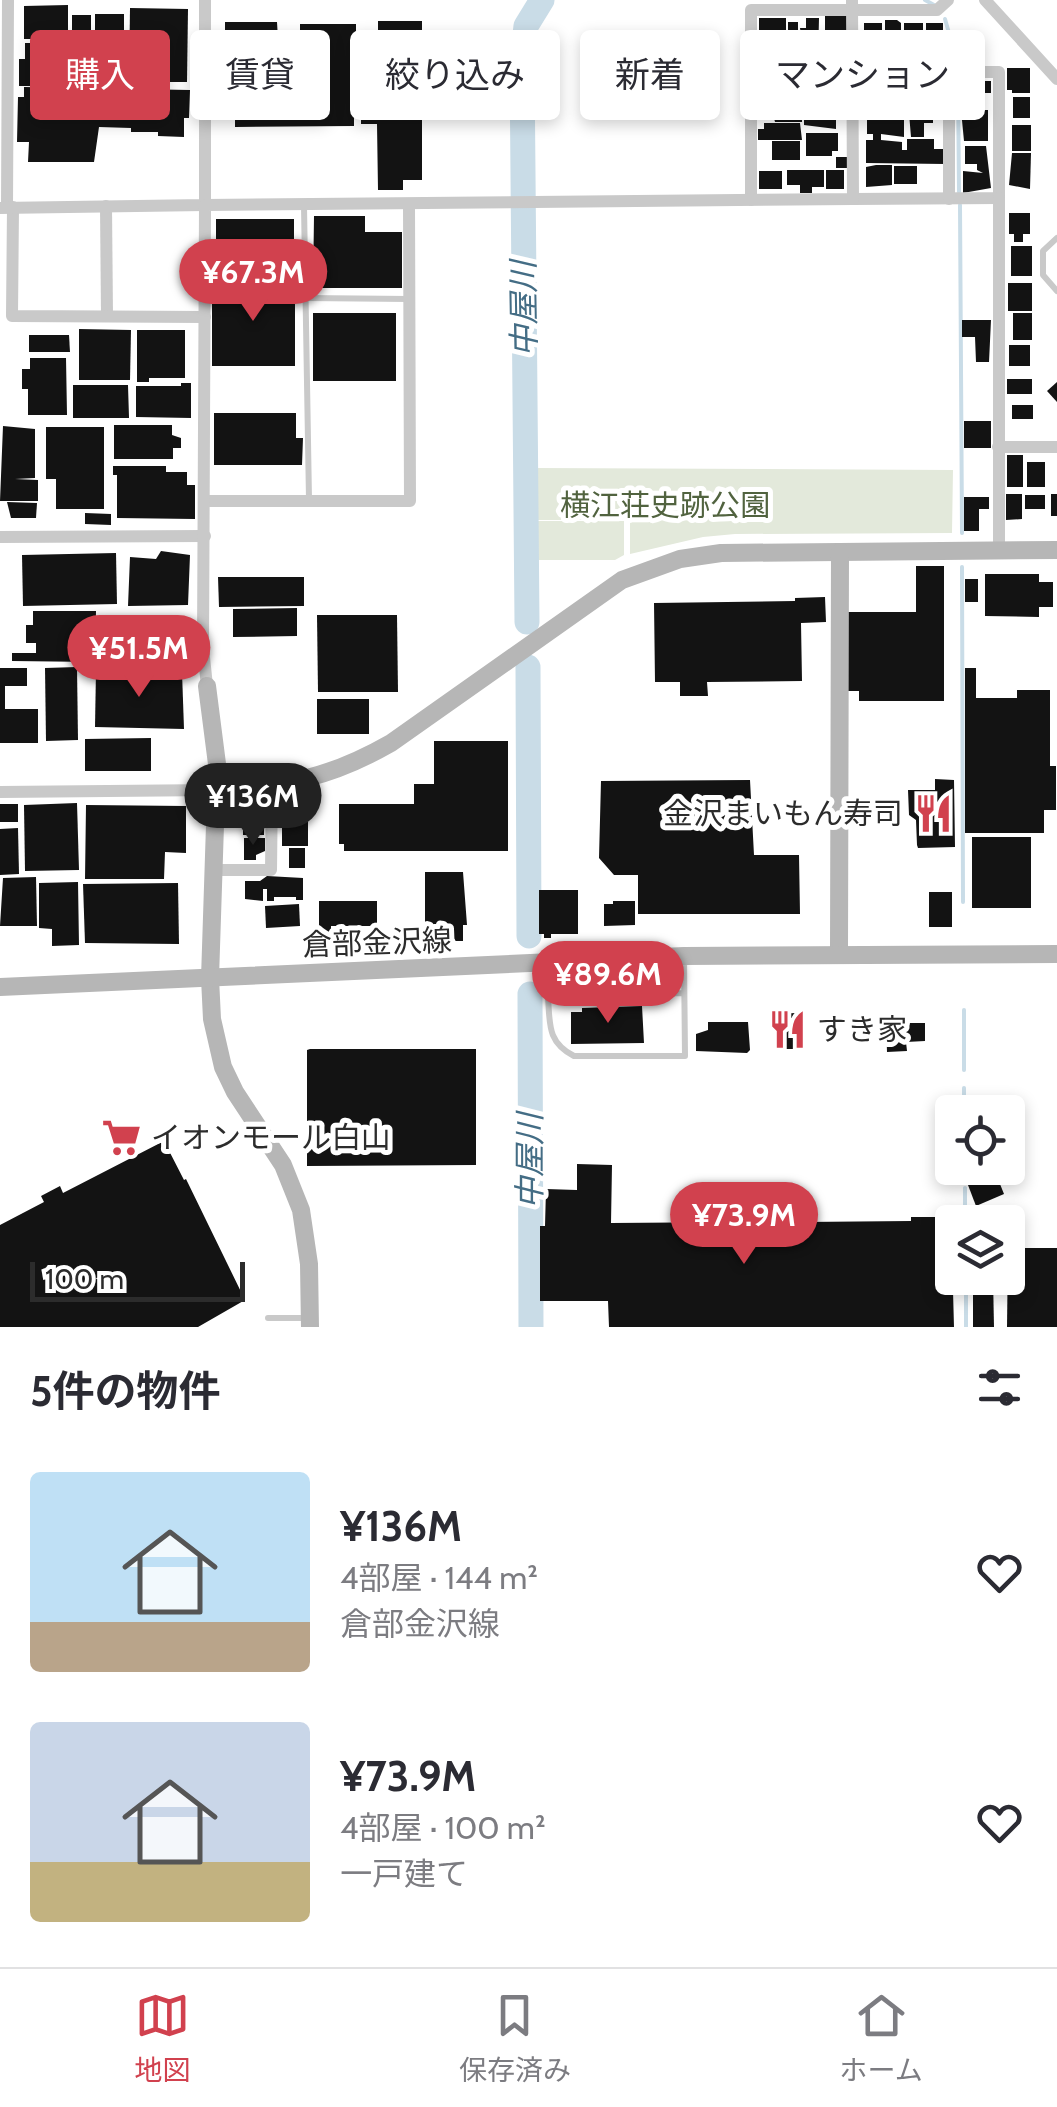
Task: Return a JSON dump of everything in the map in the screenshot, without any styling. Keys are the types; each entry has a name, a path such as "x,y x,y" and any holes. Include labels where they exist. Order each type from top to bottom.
{"street":[{"path":"8,0 7,208 12,316 205,317"},
{"path":"205,0 203,648 217,764 212,1018 223,1067 283,1165 301,1210 309,1264 310,1323"},
{"path":"751,5 852,4 937,10 948,0"},
{"path":"986,0 1057,80"},
{"path":"852,4 852,30"},
{"path":"985,72 999,72 999,550"},
{"path":"751,120 751,200"},
{"path":"853,120 854,199"},
{"path":"949,120 949,198"},
{"path":"7,208 999,198"},
{"path":"205,501 410,500 409,205"},
{"path":"106,206 107,316"},
{"path":"998,447 1057,447"},
{"path":"0,537 205,536"},
{"path":"0,792 272,786 310,780 352,766 622,580 680,559 722,553 1057,550"},
{"path":"840,552 840,953"},
{"path":"213,870 271,870 272,786"},
{"name":"倉部金沢線","path":"0,987 684,956 1057,954"}],"lane":[{"path":"304,205 309,501"},
{"path":"1057,238 1043,251 1042,275 1057,291"},
{"path":"305,298 409,299"},
{"path":"684,956 685,1056 574,1056 550,1035 548,997 684,993"},
{"path":"268,1318 310,1323"}],"green space":[{"name":"横江荘史跡公園","path":"537,468 953,470 952,533 735,534 703,537 630,554 630,520 537,520"},
{"path":"537,521 624,521 624,555 615,560 537,560"}],"building":[{"path":"68,5 68,30 30,30 30,39 24,39 24,6"},
{"path":"130,8 188,9 187,82 170,82 170,30 130,30"},
{"path":"95,14 124,14 124,30 95,30"},
{"path":"72,15 91,15 91,30 72,30"},
{"path":"825,16 847,16 848,30 825,30"},
{"path":"759,18 786,18 786,30 759,30"},
{"path":"806,18 819,18 819,30 800,30 806,28"},
{"path":"885,20 901,23 901,30 885,30"},
{"path":"378,21 422,21 422,30 378,30"},
{"path":"225,22 277,22 277,30 225,30"},
{"path":"788,22 798,22 798,30 788,30"},
{"path":"864,23 882,23 882,30 864,30"},
{"path":"904,23 923,23 923,30 904,30"},
{"path":"926,23 943,23 943,30 926,30"},
{"path":"300,24 356,24 356,30 350,30 350,120 354,120 354,126 235,127 235,120 330,120 330,30 300,30"},
{"path":"25,43 30,43 30,86 19,86 19,59 25,59"},
{"path":"1007,68 1030,68 1030,93 1007,90"},
{"path":"985,81 991,81 991,93 985,93"},
{"path":"24,87 30,87 30,120 170,120 170,90 190,90 189,118 184,118 184,137 99,127 94,162 28,162 29,142 17,142 18,97 24,97"},
{"path":"1013,97 1030,97 1030,118 1013,118"},
{"path":"988,110 988,141 964,141 962,120 985,120"},
{"path":"361,120 422,120 422,180 403,180 403,190 378,190 377,124 361,124"},
{"path":"804,120 836,120 836,129 804,125"},
{"path":"867,120 904,120 904,137 881,134 881,140 902,142 902,150 907,150 907,139 934,139 934,149 945,149 945,164 866,163 866,140 873,140 873,134 867,134"},
{"path":"910,120 933,120 924,123 924,137 911,137"},
{"path":"764,123 800,123 802,140 758,140 758,129 764,129"},
{"path":"1012,125 1031,125 1031,151 1012,151"},
{"path":"806,133 838,133 838,151 832,151 832,156 806,156"},
{"path":"772,141 800,141 800,160 772,160"},
{"path":"965,146 986,146 991,188 963,193 963,171 983,173 977,170 977,164 965,164"},
{"path":"1012,153 1031,153 1030,189 1009,185"},
{"path":"836,157 850,157 850,168 836,168"},
{"path":"892,165 892,185 866,187 866,167"},
{"path":"894,166 917,166 917,184 894,184"},
{"path":"787,170 824,170 824,187 800,193 800,185 787,185"},
{"path":"826,170 844,170 844,189 826,189"},
{"path":"759,171 782,171 782,189 759,189"},
{"path":"1009,213 1030,213 1030,234 1023,234 1023,242 1014,242 1014,234 1009,234"},
{"path":"314,216 365,216 365,232 402,232 402,288 313,288"},
{"path":"216,219 294,219 294,272 284,272 284,279 256,279 257,272 216,272"},
{"path":"1011,246 1032,246 1032,276 1011,276"},
{"path":"212,283 295,283 295,366 212,366"},
{"path":"1008,283 1032,283 1032,311 1008,311"},
{"path":"313,313 396,313 396,381 313,381"},
{"path":"1013,313 1032,313 1032,340 1013,340"},
{"path":"962,320 991,320 989,362 976,362 975,337 962,337"},
{"path":"79,329 131,330 130,380 79,380"},
{"path":"137,330 185,330 185,378 137,382"},
{"path":"29,335 69,335 70,352 29,352"},
{"path":"1009,345 1030,345 1030,366 1009,366"},
{"path":"30,358 66,358 67,415 28,415 28,389 22,389 22,369 30,369"},
{"path":"1007,379 1032,379 1032,394 1007,394"},
{"path":"1057,382 1057,402 1047,391"},
{"path":"191,383 191,418 136,417 136,386"},
{"path":"73,385 128,385 129,418 73,418"},
{"path":"1012,405 1033,405 1033,419 1012,419"},
{"path":"214,413 296,413 296,438 303,438 302,465 214,465"},
{"path":"964,421 991,421 991,448 964,448"},
{"path":"114,425 172,425 172,435 181,438 181,448 173,448 173,459 114,459"},
{"path":"3,426 35,429 35,478 15,479 38,480 38,501 0,501"},
{"path":"46,427 104,427 104,509 56,509 56,479 46,479"},
{"path":"1007,455 1023,455 1023,487 1007,487"},
{"path":"1027,462 1045,462 1045,487 1027,487"},
{"path":"113,466 166,466 166,472 187,472 187,485 195,485 195,519 117,518 117,475 113,475"},
{"path":"1006,494 1022,494 1022,519 1006,520"},
{"path":"1051,494 1057,494 1057,516 1051,516"},
{"path":"1025,495 1045,495 1045,509 1025,509"},
{"path":"964,497 989,497 989,509 979,509 979,531 964,531"},
{"path":"7,502 37,503 36,518 11,518"},
{"path":"85,513 111,514 111,525 85,524"},
{"path":"161,551 190,555 188,605 128,606 130,557 156,559"},
{"path":"116,553 117,604 23,606 22,555"},
{"path":"916,566 944,566 944,701 859,701 859,691 847,691 847,612 916,612"},
{"path":"985,574 1039,574 1039,582 1053,582 1053,607 1039,607 1039,617 985,616"},
{"path":"218,577 304,577 304,606 219,607"},
{"path":"965,579 978,579 978,602 965,602"},
{"path":"825,597 826,622 801,623 802,681 707,682 708,696 680,696 680,682 655,682 654,603"},
{"path":"297,608 297,636 233,637 233,609"},
{"path":"33,611 96,611 95,662 12,661 12,653 36,653 36,643 26,643 26,625 33,625"},
{"path":"317,615 397,615 398,692 318,692"},
{"path":"101,616 171,616 171,641 193,641 193,661 101,661"},
{"path":"77,667 78,740 46,741 45,668"},
{"path":"0,668 27,668 27,686 5,686 5,709 38,709 38,743 0,743"},
{"path":"965,668 976,668 976,698 1017,698 1017,690 1050,690 1050,766 1056,766 1056,810 1044,810 1044,833 965,833"},
{"path":"96,670 182,672 184,729 95,727"},
{"path":"317,699 369,699 369,734 317,734"},
{"path":"151,738 151,771 85,771 85,739"},
{"path":"434,741 508,741 508,851 344,851 344,844 339,844 339,804 414,804 414,784 434,784"},
{"path":"935,779 954,780 955,847 918,848 916,820 909,815 908,790 935,790"},
{"path":"750,780 754,855 799,855 800,914 638,914 638,875 614,875 599,858 601,781"},
{"path":"284,802 306,802 306,821 284,821"},
{"path":"77,803 79,870 25,871 24,805"},
{"path":"0,804 18,804 18,822 0,822"},
{"path":"86,805 186,806 186,853 165,852 164,879 85,879"},
{"path":"243,822 264,822 264,835 243,835"},
{"path":"282,822 308,822 308,846 282,846"},
{"path":"18,828 19,874 0,875 0,829"},
{"path":"972,837 1031,837 1031,908 972,908"},
{"path":"244,838 265,838 265,851 256,855 256,860 244,860"},
{"path":"289,848 305,848 305,868 289,868"},
{"path":"425,872 463,872 467,925 463,925 463,941 425,941"},
{"path":"267,876 303,878 303,900 274,897 274,901 267,901 267,889 263,889 263,901 245,899 245,881 260,881"},
{"path":"36,877 37,926 0,926 3,878"},
{"path":"78,882 79,945 52,946 52,929 39,928 39,883"},
{"path":"178,883 179,944 85,943 83,884"},
{"path":"539,890 578,890 578,934 551,934 551,938 544,938 544,934 539,934"},
{"path":"929,892 952,892 952,927 929,927"},
{"path":"319,901 377,901 377,926 331,926 331,945 319,945"},
{"path":"635,901 635,925 604,926 604,904"},
{"path":"299,904 300,926 266,928 265,906"},
{"path":"642,1006 644,1043 571,1044 571,1012 582,1012 582,1008"},
{"path":"796,1013 799,1049 778,1049 775,1014"},
{"path":"886,1020 925,1023 925,1041 906,1042 907,1051 887,1052"},
{"path":"708,1022 748,1022 750,1050 696,1051 696,1034 708,1030"},
{"path":"310,1049 476,1049 476,1165 307,1166"},
{"path":"164,1141 245,1300 198,1327 0,1327 0,1225 44,1202 41,1196 60,1186 63,1193"},
{"path":"577,1164 612,1165 611,1223 744,1222 744,1216 804,1216 804,1222 911,1221 911,1217 935,1217 935,1295 953,1295 954,1327 609,1327 608,1301 540,1301 540,1226 545,1226 546,1189 577,1190"},
{"path":"968,1185 1000,1185 1004,1194 976,1205"},
{"path":"1025,1248 1057,1248 1057,1327 1007,1327 1007,1295 1025,1295"},
{"path":"973,1295 993,1295 994,1327 973,1327"}],"waterway":[{"name":"中屋川","path":"527,622 522,62 526,26 542,0"},
{"path":"925,0 934,5"},
{"path":"945,19 948,30"},
{"path":"958,120 959,192"},
{"path":"960,205 962,533"},
{"path":"962,567 963,902"},
{"name":"中屋川","path":"528,667 529,936"},
{"name":"中屋川","path":"530,994 531,1327"},
{"path":"964,1010 964,1070"},
{"path":"964,1088 964,1095"},
{"path":"965,1188 965,1205"},
{"path":"966,1295 966,1327"}],"place":[{"name":"金沢まいもん寿司","path":"933,814"},
{"name":"すき家","path":"787,1030"},
{"name":"イオンモール白山","path":"121,1138"}]}
